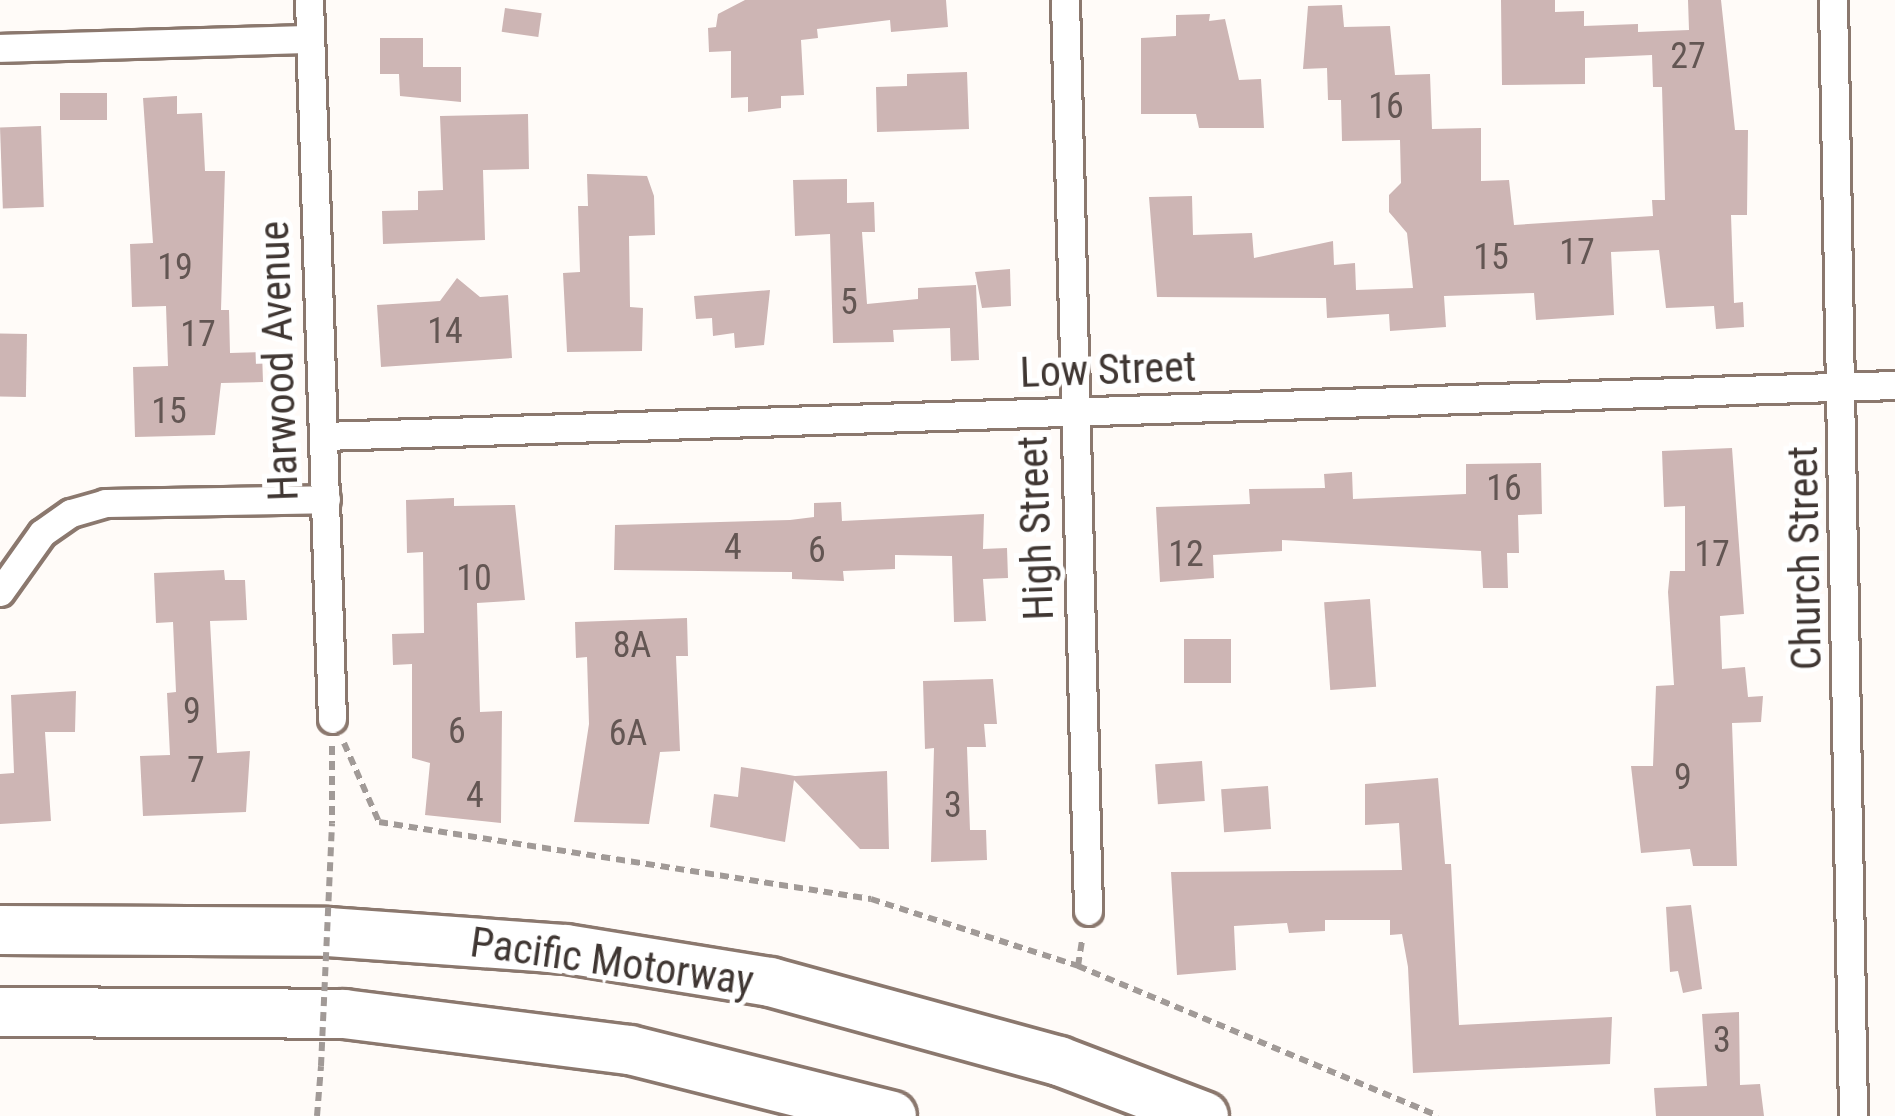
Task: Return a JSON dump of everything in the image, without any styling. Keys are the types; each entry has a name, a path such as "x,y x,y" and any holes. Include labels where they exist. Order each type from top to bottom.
{"highway":[{"name":"Pacific Motorway","path":"0,930 328,932 566,949 770,982 1059,1061 1204,1116"},
{"name":"Pacific Motorway","path":"0,1012 344,1014 630,1050 892,1116"}],"street":[{"name":"Harwood Avenue","path":"310,0 332,718"},
{"name":"High Street","path":"1065,0 1088,910"},
{"name":"Church Street","path":"1833,0 1845,386 1853,1116"},
{"path":"0,48 310,39"},
{"name":"Low Street","path":"324,436 1895,385"},
{"path":"0,592 42,533 70,512 105,503 326,499"}],"path":[{"path":"317,1116 332,823 332,718"},
{"path":"332,718 379,822 871,899 1078,966 1438,1116"}],"building":[{"path":"745,0 946,0 948,27 891,32 890,20 817,29 818,38 801,40 804,95 781,96 781,108 748,112 748,97 731,98 731,51 709,52 708,28 716,27 718,14"},
{"path":"1501,0 1555,0 1555,12 1584,11 1584,26 1638,24 1638,32 1689,30 1688,0 1721,0 1735,130 1748,130 1747,215 1731,215 1734,303 1743,302 1744,327 1716,329 1714,306 1666,308 1659,250 1611,252 1614,315 1536,320 1534,293 1444,296 1446,327 1390,331 1389,314 1327,318 1326,298 1157,297 1149,197 1192,196 1193,235 1252,233 1254,258 1333,241 1334,265 1355,263 1356,290 1413,288 1407,233 1389,212 1389,195 1401,183 1400,140 1342,141 1341,100 1328,100 1327,68 1303,69 1308,6 1342,5 1344,27 1390,26 1395,75 1430,74 1432,129 1481,128 1481,181 1509,180 1514,225 1653,216 1652,200 1665,200 1662,87 1653,87 1652,55 1585,58 1585,84 1502,85"},
{"path":"505,8 542,13 538,37 502,32"},
{"path":"1210,14 1209,21 1225,19 1239,80 1261,79 1264,128 1199,128 1196,114 1141,114 1141,38 1176,36 1176,15"},
{"path":"380,38 423,38 423,67 461,67 461,102 400,96 399,74 380,74"},
{"path":"967,72 969,129 877,132 876,87 907,86 907,74"},
{"path":"60,93 107,93 107,120 60,120"},
{"path":"177,96 177,114 202,113 205,171 225,171 221,310 229,310 230,353 262,352 263,382 221,383 215,435 135,437 133,367 168,366 166,306 132,307 130,244 153,243 143,98"},
{"path":"528,114 529,169 483,170 485,240 383,244 382,211 418,210 418,191 443,190 440,116"},
{"path":"41,126 44,207 3,208 0,127"},
{"path":"587,174 647,176 654,196 655,235 629,236 630,307 643,308 642,351 567,352 563,273 580,272 578,206 588,206"},
{"path":"847,179 847,203 874,202 875,232 862,232 867,304 918,299 918,288 976,285 979,360 951,361 950,328 893,330 894,342 833,343 830,234 795,236 793,180"},
{"path":"1010,269 1011,306 982,308 975,272"},
{"path":"457,278 480,297 508,295 512,358 381,367 377,305 440,301"},
{"path":"770,290 764,345 735,348 734,333 713,336 712,318 696,319 694,296"},
{"path":"0,334 27,334 26,397 0,397"},
{"path":"1732,448 1744,614 1720,616 1722,669 1745,667 1748,697 1763,696 1761,722 1732,723 1737,866 1693,866 1690,849 1641,853 1631,766 1653,766 1656,686 1674,685 1668,592 1670,571 1685,571 1685,506 1664,507 1662,451"},
{"path":"1541,463 1542,514 1518,515 1519,553 1507,553 1508,588 1483,588 1481,551 1282,540 1282,551 1213,555 1214,578 1160,582 1156,507 1250,504 1249,489 1325,488 1324,474 1352,472 1353,499 1466,494 1466,464"},
{"path":"454,498 454,506 515,505 525,600 477,603 480,712 502,711 501,823 425,815 430,763 412,758 412,664 393,665 392,634 424,633 423,552 407,553 406,500"},
{"path":"841,502 842,521 984,514 983,549 1007,548 1008,578 983,579 986,621 954,622 952,556 895,555 895,569 843,571 844,581 792,579 792,572 614,570 615,525 790,520 814,517 814,503"},
{"path":"224,570 225,580 245,580 247,620 210,621 217,753 250,751 246,812 143,816 140,756 170,755 167,693 176,692 173,622 156,623 154,573"},
{"path":"1370,599 1376,687 1330,690 1324,602"},
{"path":"687,618 688,656 676,656 680,751 660,752 649,824 574,822 589,724 587,657 576,658 575,622"},
{"path":"1184,639 1231,639 1231,683 1184,683"},
{"path":"993,679 997,724 984,724 986,747 967,747 970,830 986,830 987,860 931,862 934,748 925,749 923,681"},
{"path":"76,691 75,732 45,732 51,821 0,824 0,774 14,773 11,695"},
{"path":"1202,761 1205,801 1158,804 1155,764"},
{"path":"741,767 795,776 887,771 889,849 860,849 794,780 785,842 710,827 714,794 738,797"},
{"path":"1438,778 1445,864 1451,864 1459,1025 1612,1017 1610,1064 1413,1073 1408,967 1402,934 1390,935 1390,920 1325,920 1325,931 1289,933 1287,923 1234,926 1236,970 1177,975 1171,872 1402,870 1399,823 1365,825 1365,784"},
{"path":"1268,786 1271,829 1224,832 1221,789"},
{"path":"1691,905 1702,989 1683,993 1678,971 1670,972 1666,907"},
{"path":"1739,1012 1740,1085 1760,1084 1764,1116 1656,1116 1654,1088 1707,1086 1702,1014"}]}
